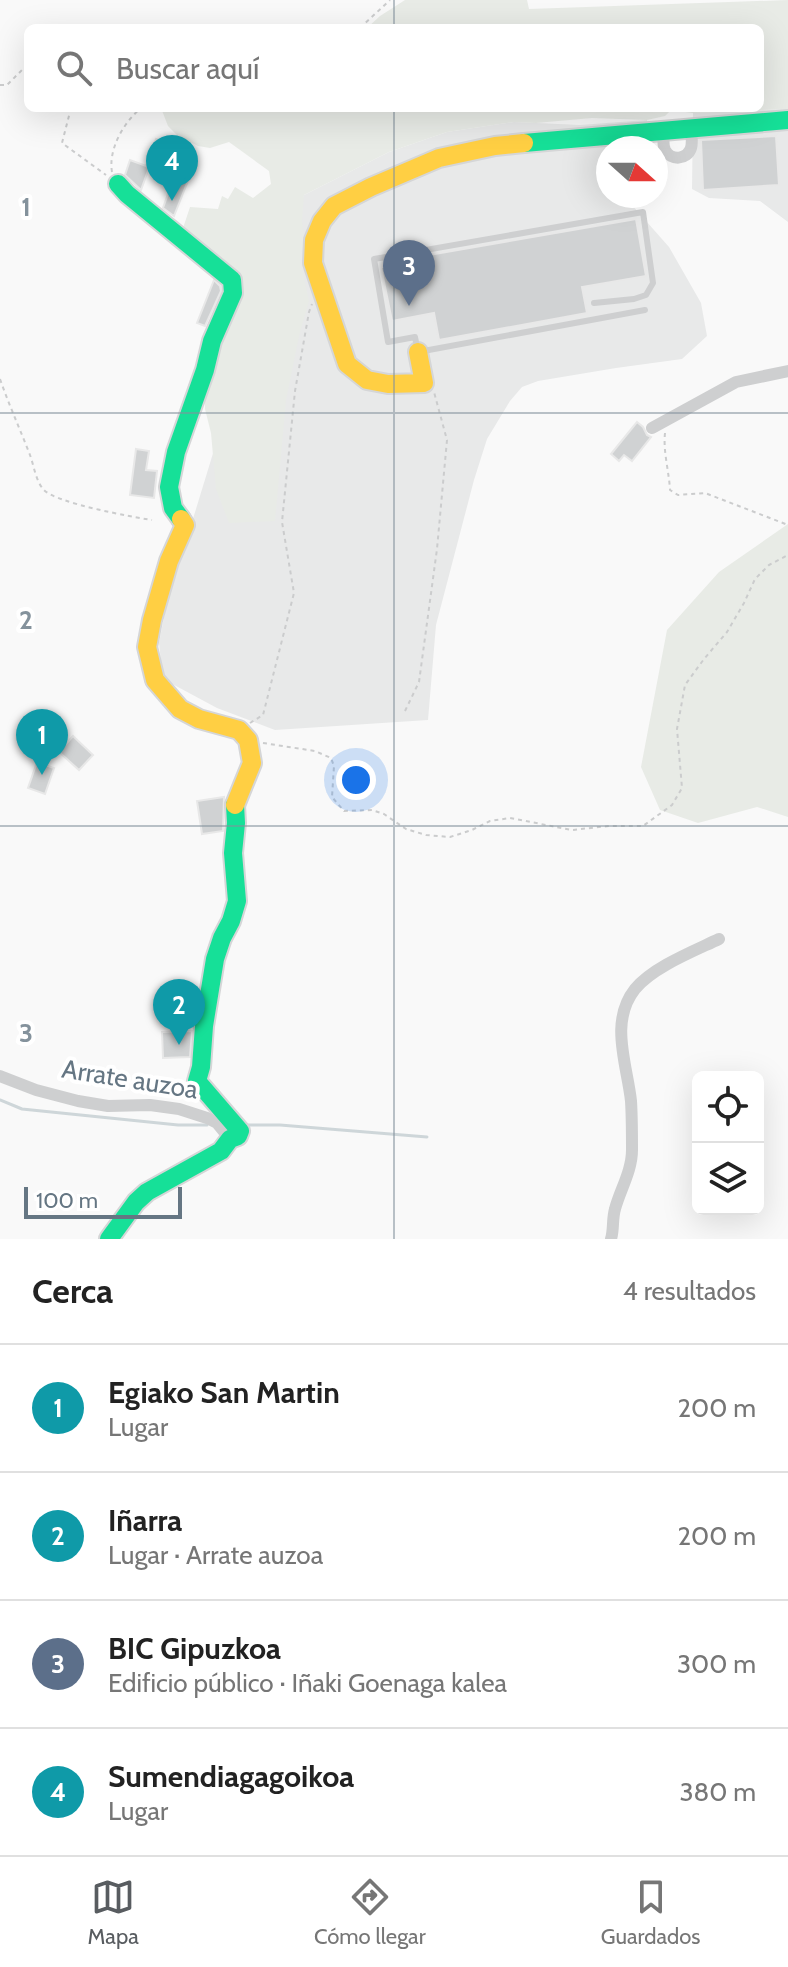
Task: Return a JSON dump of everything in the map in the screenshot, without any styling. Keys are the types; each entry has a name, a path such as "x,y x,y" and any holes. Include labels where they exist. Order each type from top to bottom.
{"street":[{"path":"418,352 424,383 388,384 367,380 347,364 313,263 314,240 322,221 334,206 439,158 495,146 788,120"},
{"path":"109,1239 147,1192 221,1151 235,1132 197,1081 215,959 237,901 233,853 235,802 252,763 250,745 239,730 199,719 180,709 155,680 147,647 169,561 185,525 173,508 169,487 176,452 212,341 233,293 232,280 118,184"},
{"path":"657,424 736,382 788,371"},
{"path":"611,1239 614,1213 632,1154 631,1103 620,1040 624,1010 635,989 661,968 719,939"},
{"name":"Arrate auzoa","path":"0,1076 78,1101 108,1106 150,1105 179,1109 235,1132"}],"lane":[{"path":"594,303 646,295 653,283 643,212 374,259 388,342 415,337 418,352 645,310"}],"path":[{"path":"364,24 390,0"},
{"path":"0,85 7,85 24,69"},
{"path":"70,112 62,143 118,184"},
{"path":"118,184 111,169 118,137 136,112"},
{"path":"263,715 294,593 282,522 295,391 309,312 320,285"},
{"path":"0,379 41,488 49,494 111,513 152,520"},
{"path":"405,711 419,682 437,549 447,440 436,394 424,383"},
{"path":"657,424 665,428 664,446 670,490 678,495 705,493 788,525"},
{"path":"250,745 264,743 315,751 331,758 334,766 332,797 344,811 372,810 406,829 426,835 450,837 490,821 510,818 572,830 643,826 672,805 682,788 677,729 685,685 727,632 755,579 769,565 788,555"}],"shaded area":[{"path":"405,0 527,0 529,9 788,0 788,109 764,110 764,24 371,24"},
{"path":"788,109 788,222 760,201 709,198 692,189 693,113"},
{"path":"163,112 669,112 647,120 592,118 514,122 447,132 389,152 304,195 304,241 300,260 309,301 286,400 275,521 229,523 216,489 205,392 210,366 239,296 182,231 190,207 218,209 222,196 228,199 235,187 253,198 271,184 269,171 229,142 210,148 198,146 177,135 168,126"},
{"path":"647,120 647,136 596,136 596,208 635,208 669,247 701,303 707,336 682,359 538,381 522,387 510,401 487,439 436,625 428,720 275,730 217,708 163,679 159,643 166,607 248,339 304,195 389,152 447,132 514,122 580,125"},
{"path":"788,524 788,817 757,807 698,823 660,810 641,767 667,630 719,572"}],"building":[{"path":"776,136 779,185 703,190 701,140"},
{"path":"156,139 178,148 176,155 195,163 174,216 163,208 174,177 149,168 141,190 125,175 130,160 146,166"},
{"path":"636,219 646,276 582,287 587,313 439,340 434,313 392,321 381,267 384,267 383,263"},
{"path":"214,280 221,291 205,326 197,323"},
{"path":"637,422 651,437 632,461 624,455 619,461 611,454"},
{"path":"136,449 149,451 146,470 157,471 154,498 130,495"},
{"path":"73,736 93,755 79,770 59,752"},
{"path":"37,762 54,768 45,794 28,788"},
{"path":"224,797 223,831 202,834 197,801"},
{"path":"192,1031 190,1057 163,1058 162,1032"}],"waterway":[{"path":"0,1100 22,1109 178,1125 207,1125"},
{"path":"243,1125 280,1125 427,1137"}],"traffic: fast":[{"path":"524,143 788,120"},
{"path":"118,184 232,280 233,293 212,341 176,452 169,487 173,508 181,519"},
{"path":"109,1239 147,1192 221,1151 240,1131 197,1081 215,959 237,901 233,853 235,805"}],"traffic: slow":[{"path":"418,352 424,383 388,384 367,380 347,364 313,263 314,240 322,221 334,206 439,158 524,143"},
{"path":"181,519 185,525 169,561 147,647 155,680 180,709 199,719 239,730 248,740 252,763 235,805"}],"place":[{"name":"Sumendiagagoikoa","path":"172,201"},
{"name":"BIC Gipuzkoa","path":"409,306"},
{"name":"Egiako San Martin","path":"42,775"},
{"name":"Iñarra","path":"179,1045"}]}
